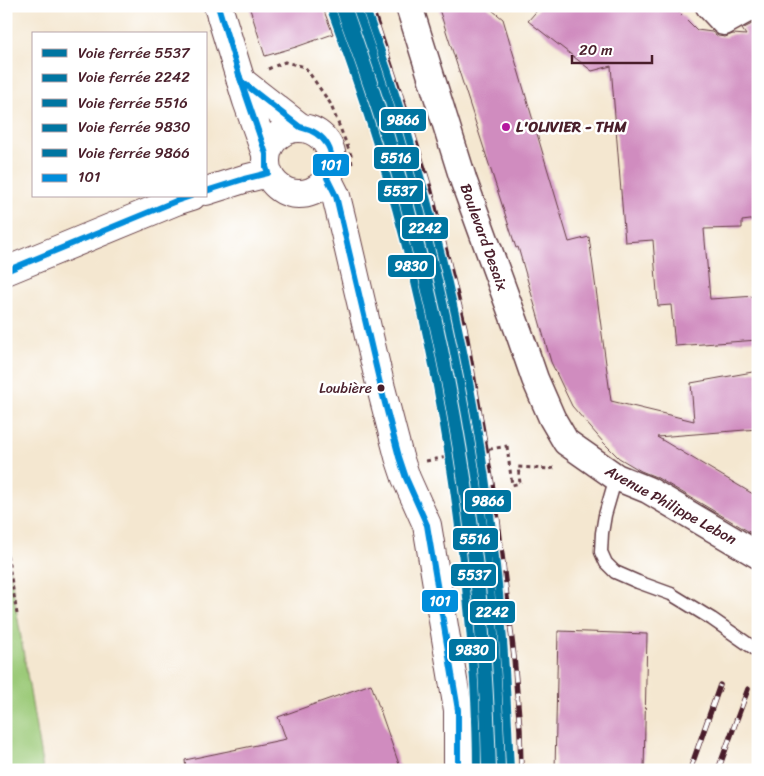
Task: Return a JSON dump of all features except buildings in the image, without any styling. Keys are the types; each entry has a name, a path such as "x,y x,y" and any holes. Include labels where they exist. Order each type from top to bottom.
{"street":[{"path":"208,191 244,179 267,164 270,143 278,134 288,129 300,127 311,129 320,136 328,144 332,155 332,167 327,178 320,186 310,192 289,193 273,182 267,164 254,124 218,6"},
{"name":"Boulevard Desaix","path":"409,6 464,182 535,379 552,418 566,442 584,454"},
{"path":"709,6 724,22 753,6"},
{"path":"241,80 300,127"},
{"path":"327,178 336,196 399,458 427,525 458,710 458,770"},
{"path":"299,194 318,208 345,233"},
{"path":"6,271 186,198"},
{"name":"Avenue Philippe Lebon","path":"584,454 616,477 648,490 758,555"}],"lane":[{"path":"616,477 602,533 601,552 606,563 615,572 671,594 712,619 758,651"}],"path":[{"path":"426,461 507,446 512,485 520,483 518,467 550,469"},
{"path":"6,547 17,614"},
{"path":"6,596 10,613 6,622"}],"green space":[{"path":"6,547 43,770 6,770"}],"railway":[{"path":"371,6 430,188 465,328 497,513 514,657 521,770"},
{"path":"690,770 720,685"},
{"path":"718,770 748,689"}],"rail line":[{"name":"5537","path":"339,6 366,80 405,207 442,365 468,524 474,578 479,626 486,770"},
{"name":"2242","path":"356,6 380,74 421,212 454,353 479,495 488,566 493,617 501,770"},
{"name":"9866","path":"365,6 389,74 430,212 448,282 463,353 487,495 499,592 510,770"},
{"name":"9830","path":"331,9 351,64 396,209 410,261 433,366 443,419 465,578 474,674 477,770"},
{"name":"5516","path":"348,9 393,145 430,284 445,354 470,496 479,567 487,668 492,770"}],"transit line":[{"name":"101","path":"218,6 241,81 300,127 317,134 328,145 331,152 332,160 327,178 336,196 381,388 406,478 427,525 458,710 458,770"},
{"name":"101","path":"208,190 268,173 266,154 239,75"},
{"name":"101","path":"6,271 185,198"}],"place":[{"name":"L'OLIVIER - THM","path":"506,127"},
{"name":"Loubière","path":"381,388"}]}
